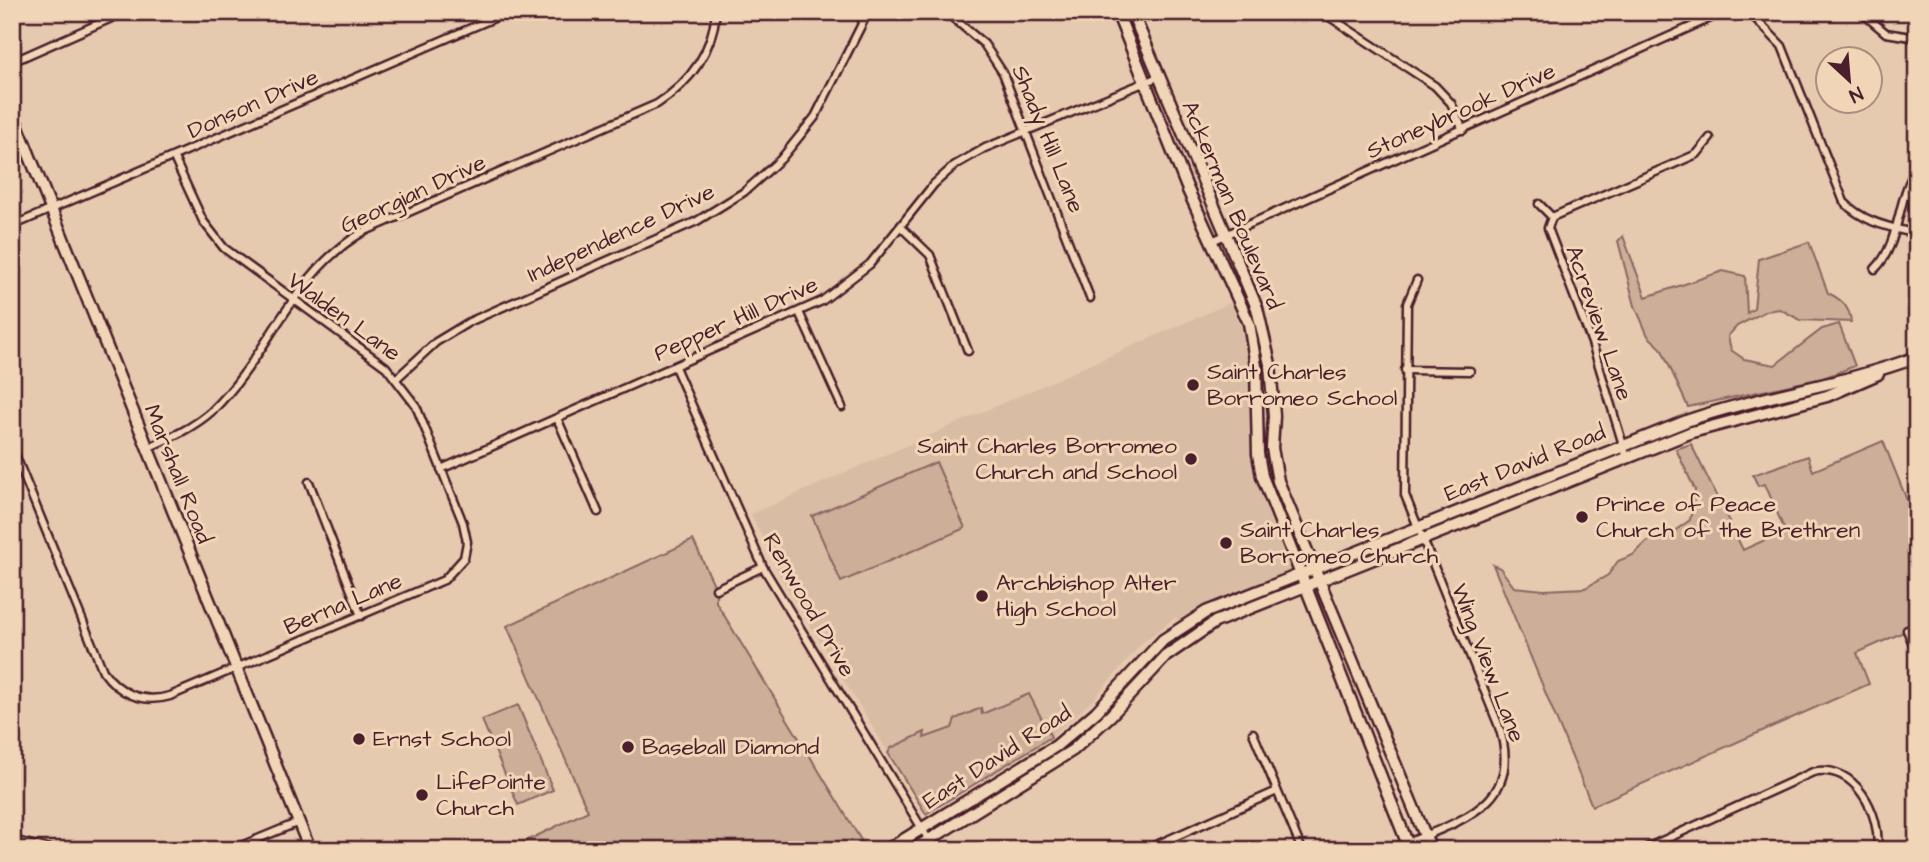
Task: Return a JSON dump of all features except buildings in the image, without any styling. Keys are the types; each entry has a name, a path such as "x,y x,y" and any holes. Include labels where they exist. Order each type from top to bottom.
{"street":[{"path":"12,62 125,12"},
{"name":"Donson Drive","path":"12,226 508,12"},
{"name":"Georgian Drive","path":"147,448 188,429 213,409 321,262 363,232 642,112 674,93 688,80 705,55 716,12"},
{"name":"Independence Drive","path":"397,378 436,342 469,322 697,221 744,192 781,159 815,117 868,12"},
{"name":"Shady Hill Lane","path":"946,12 972,31 995,58 1027,131 1090,298"},
{"name":"Ackerman Boulevard","path":"1117,12 1249,323 1256,366 1259,464 1304,586 1408,846"},
{"name":"Ackerman Boulevard","path":"1132,12 1242,270 1265,334 1274,416 1274,465 1312,568 1320,580 1431,850"},
{"path":"1322,12 1436,86 1451,103 1463,130"},
{"name":"Stoneybrook Drive","path":"1212,241 1724,12"},
{"path":"1749,12 1782,46 1844,202 1859,216 1917,234"},
{"path":"1861,12 1886,33 1917,38"},
{"name":"Pepper Hill Drive","path":"441,469 800,313 854,278 901,227 934,184 955,165 985,148 1158,77"},
{"name":"Marshall Road","path":"12,112 310,850"},
{"path":"1539,204 1552,217 1697,154 1710,138"},
{"name":"Walden Lane","path":"174,158 194,203 213,236 238,262 374,358 397,378 416,406 466,530 466,552 460,566"},
{"path":"1875,269 1885,256 1903,197 1917,168"},
{"name":"Acreview Lane","path":"1552,217 1548,228 1592,343 1608,405 1627,458"},
{"path":"901,227 930,255 968,351"},
{"name":"Wing View Lane","path":"1391,850 1408,846 1425,834 1487,804 1500,788 1507,765 1505,744 1420,540 1403,482 1407,304 1417,280"},
{"path":"800,313 842,407"},
{"name":"East David Road","path":"887,850 1071,735 1096,712 1144,658 1182,626 1217,607 1624,444 1717,410 1888,368 1917,357"},
{"name":"Renwood Drive","path":"675,367 763,567 935,850"},
{"name":"East David Road","path":"913,850 1073,750 1111,715 1156,665 1189,638 1215,622 1681,437 1827,396 1866,381 1888,368"},
{"path":"1405,370 1470,371"},
{"path":"557,418 598,512"},
{"path":"1624,444 1642,447 1665,438 1681,437"},
{"name":"Berna Lane","path":"12,447 99,663 109,680 130,695 152,699 170,696 444,580 460,566"},
{"path":"309,482 361,616"},
{"path":"716,589 763,567"},
{"path":"1907,630 1917,653"},
{"path":"1253,733 1302,850"},
{"path":"1642,850 1821,770 1846,775 1859,788 1878,834 1877,850"},
{"path":"1146,850 1277,791"},
{"path":"232,850 299,822"},
{"path":"16,844 54,850"}],"shaded area":[{"path":"1623,236 1646,297 1723,271 1745,276 1747,313 1754,309 1759,259 1809,242 1828,293 1844,304 1851,322 1800,320 1780,309 1766,311 1737,326 1728,336 1731,350 1744,359 1775,365 1822,329 1839,324 1855,366 1823,378 1688,407 1661,348 1648,336 1635,306 1618,241"},
{"name":"Archbishop Alter High School","path":"1239,299 1249,323 1258,454 1299,573 1182,626 1176,617 1142,643 1093,700 1051,737 926,814 781,578 751,514"},
{"path":"1883,441 1917,525 1917,626 1857,653 1869,684 1592,806 1493,565 1500,568 1514,587 1544,590 1585,588 1608,575 1618,561 1633,555 1649,540 1663,539 1690,520 1695,490 1676,449 1691,444 1743,550 1785,531 1765,484 1758,486 1753,475 1808,456 1813,471"},
{"path":"936,462 965,528 841,582 812,516"},
{"path":"693,540 716,589 716,602 867,850 539,850 522,843 588,811 507,626"},
{"path":"1029,694 1051,737 926,814 888,753 891,748 925,732 924,738 952,728 955,719 981,708 982,714"},
{"path":"518,705 553,790 518,805 482,720"}],"place":[{"name":"Saint Charles Borromeo School","path":"1193,385"},
{"name":"Saint Charles Borromeo Church and School","path":"1191,459"},
{"name":"Prince of Peace Church of the Brethren","path":"1582,517"},
{"name":"Saint Charles Borromeo Church","path":"1226,543"},
{"name":"Archbishop Alter High School","path":"982,596"},
{"name":"Ernst School","path":"359,739"},
{"name":"Baseball Diamond","path":"628,747"},
{"name":"LifePointe Church","path":"422,795"}]}
